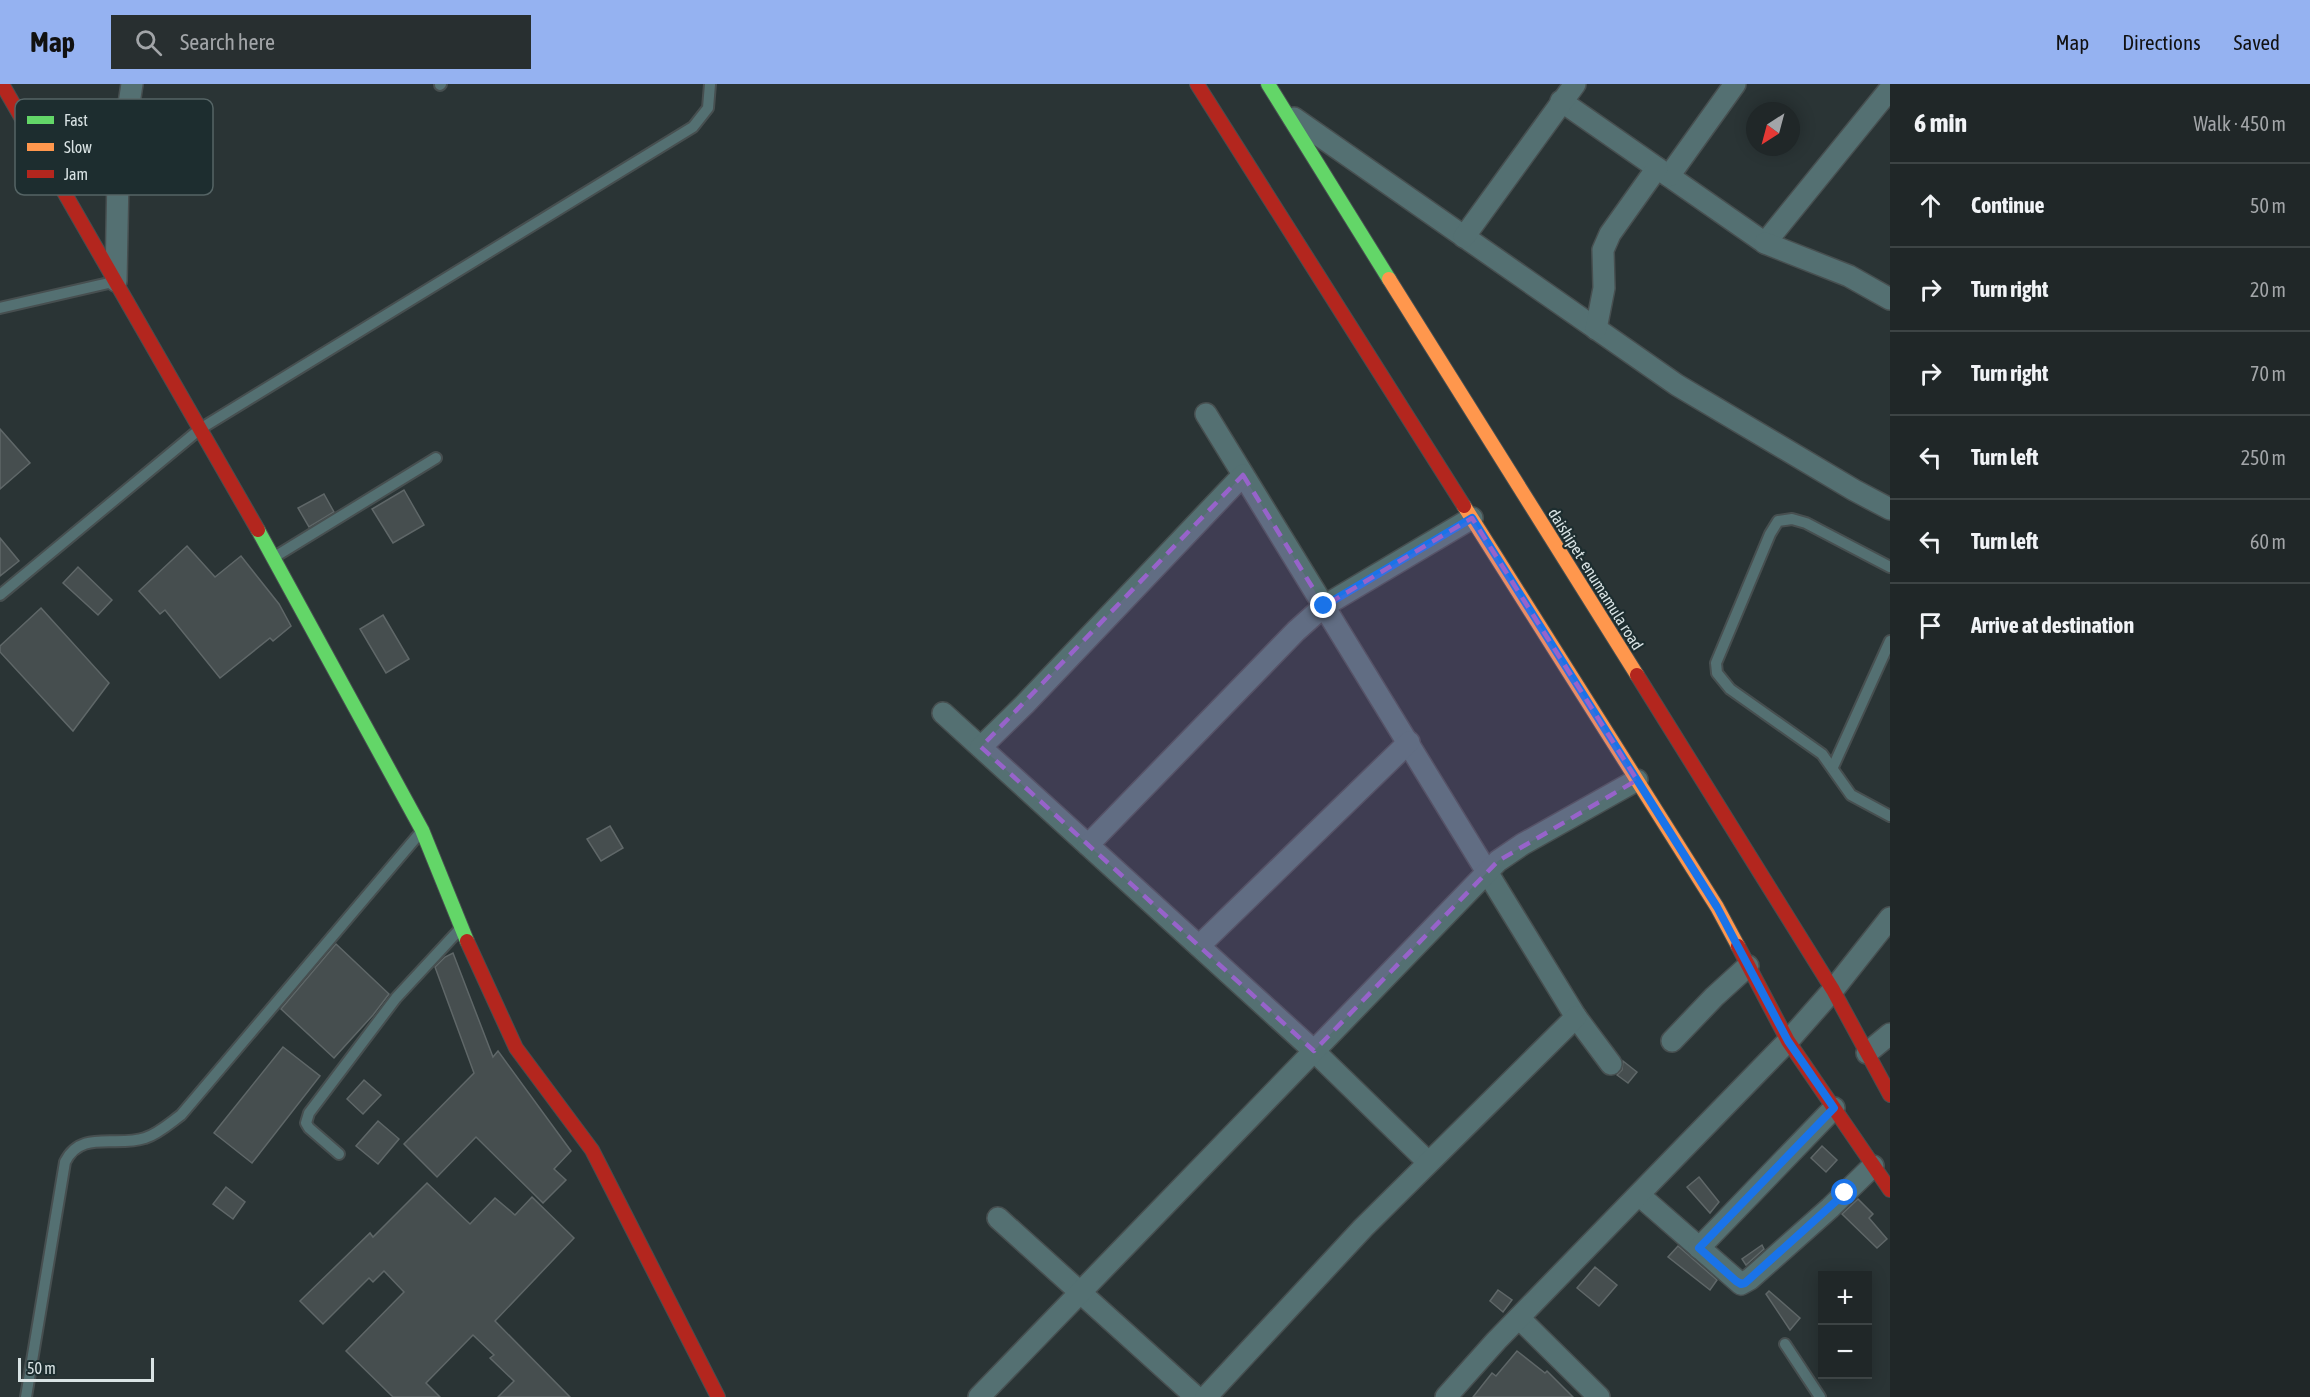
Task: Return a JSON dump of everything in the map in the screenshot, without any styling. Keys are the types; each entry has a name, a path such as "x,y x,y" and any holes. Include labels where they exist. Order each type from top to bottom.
{"street":[{"path":"2,84 15,106"},
{"path":"130,99 132,84"},
{"path":"1197,84 1717,907 1788,1041 1890,1190"},
{"name":"daishipet- enumamula road","path":"1268,84 1833,990 1890,1095"},
{"path":"1292,84 1282,107 1464,237 1677,385 1890,510"},
{"path":"1464,237 1575,84"},
{"path":"1596,329 1604,288 1603,250 1610,234 1735,84"},
{"path":"1765,243 1890,89"},
{"path":"1561,101 1765,243 1849,276 1890,299"},
{"path":"66,195 274,558 422,830 461,928 516,1048 592,1150 718,1397"},
{"path":"116,281 118,195"},
{"path":"1206,414 1576,1017 1611,1064"},
{"path":"981,747 1025,704 1243,474"},
{"path":"1088,845 1296,631 1324,606 1472,518"},
{"path":"943,713 1314,1051 1428,1162"},
{"path":"1199,946 1409,742"},
{"path":"979,1397 1498,861 1523,844 1637,780"},
{"path":"1458,1393 1519,1318 1788,1041 1833,990 1890,918"},
{"path":"1672,1041 1713,997 1748,966"},
{"path":"1206,1397 1428,1162 1576,1017"},
{"path":"1867,1053 1890,1034"},
{"path":"1699,1248 1834,1108"},
{"path":"1639,1195 1741,1284 1745,1283 1830,1208 1873,1166"},
{"path":"998,1218 1196,1397"},
{"path":"1519,1318 1599,1397"}],"lane":[{"path":"0,595 200,429 693,127 708,108 710,84"},
{"path":"0,308 116,281"},
{"path":"274,558 436,458"},
{"path":"1890,567 1806,523 1792,519 1778,521 1770,534 1716,663 1717,673 1730,689 1822,754 1851,795 1890,816"},
{"path":"1833,767 1890,641"},
{"path":"26,1397 65,1162 71,1151 81,1144 91,1142 118,1143 147,1138 181,1115 422,830"},
{"path":"339,1154 309,1128 306,1122 309,1113 396,998 461,928"},
{"path":"1785,1344 1820,1397"}],"highlighted area":[{"path":"1243,475 1324,606 1472,518 1637,780 1498,861 1314,1051 981,747"}],"building":[{"path":"0,429 30,463 0,489"},
{"path":"404,490 424,525 393,543 372,509"},
{"path":"324,494 334,512 309,527 298,508"},
{"path":"0,538 19,561 0,576"},
{"path":"187,546 215,577 241,556 279,604 291,626 273,641 270,638 220,678 165,610 160,614 139,591"},
{"path":"78,567 112,600 98,615 63,583"},
{"path":"41,608 109,683 73,731 0,652 0,646"},
{"path":"383,615 409,659 386,673 360,629"},
{"path":"610,826 623,848 601,861 587,839"},
{"path":"336,944 389,994 334,1058 281,1009"},
{"path":"453,953 493,1057 498,1051 571,1151 554,1169 566,1180 543,1203 476,1137 437,1177 404,1144 474,1073 435,967"},
{"path":"283,1047 320,1076 252,1163 214,1133"},
{"path":"1623,1061 1637,1072 1628,1083 1617,1075 1622,1070"},
{"path":"364,1080 381,1095 363,1114 347,1099"},
{"path":"378,1121 399,1139 378,1164 356,1146"},
{"path":"1822,1146 1837,1160 1826,1172 1811,1158"},
{"path":"1699,1177 1719,1202 1710,1213 1687,1187"},
{"path":"427,1183 470,1224 495,1198 515,1215 532,1197 574,1238 495,1321 570,1397 498,1397 514,1381 490,1358 494,1355 473,1335 426,1383 440,1397 393,1397 346,1351 404,1292 384,1271 373,1282 369,1278 323,1324 300,1301 370,1233 373,1237"},
{"path":"226,1187 245,1202 233,1219 213,1204"},
{"path":"1858,1199 1873,1214 1869,1218 1887,1239 1877,1248 1842,1214"},
{"path":"1762,1245 1764,1249 1746,1265 1742,1259"},
{"path":"1678,1246 1717,1280 1710,1290 1668,1257"},
{"path":"1595,1267 1617,1285 1599,1306 1577,1288"},
{"path":"1498,1290 1512,1300 1503,1312 1490,1301"},
{"path":"1769,1291 1800,1318 1790,1330 1766,1294"},
{"path":"1517,1351 1545,1373 1547,1371 1573,1397 1473,1397 1492,1373 1496,1376"}],"traffic: fast":[{"path":"1268,84 1389,279"},
{"path":"258,530 422,830 467,941"}],"traffic: slow":[{"path":"1389,279 1637,675"},
{"path":"1464,506 1717,907 1738,946"}],"traffic: jam":[{"path":"2,84 15,107"},
{"path":"1197,84 1464,506"},
{"path":"66,195 258,530"},
{"path":"1637,675 1833,990 1890,1095"},
{"path":"467,941 516,1048 592,1150 718,1397"},
{"path":"1738,946 1788,1041 1890,1190"}],"route":[{"path":"1324,606 1472,518 1717,907 1788,1041 1834,1108 1699,1248 1736,1281 1741,1284 1745,1283 1845,1193"}]}
